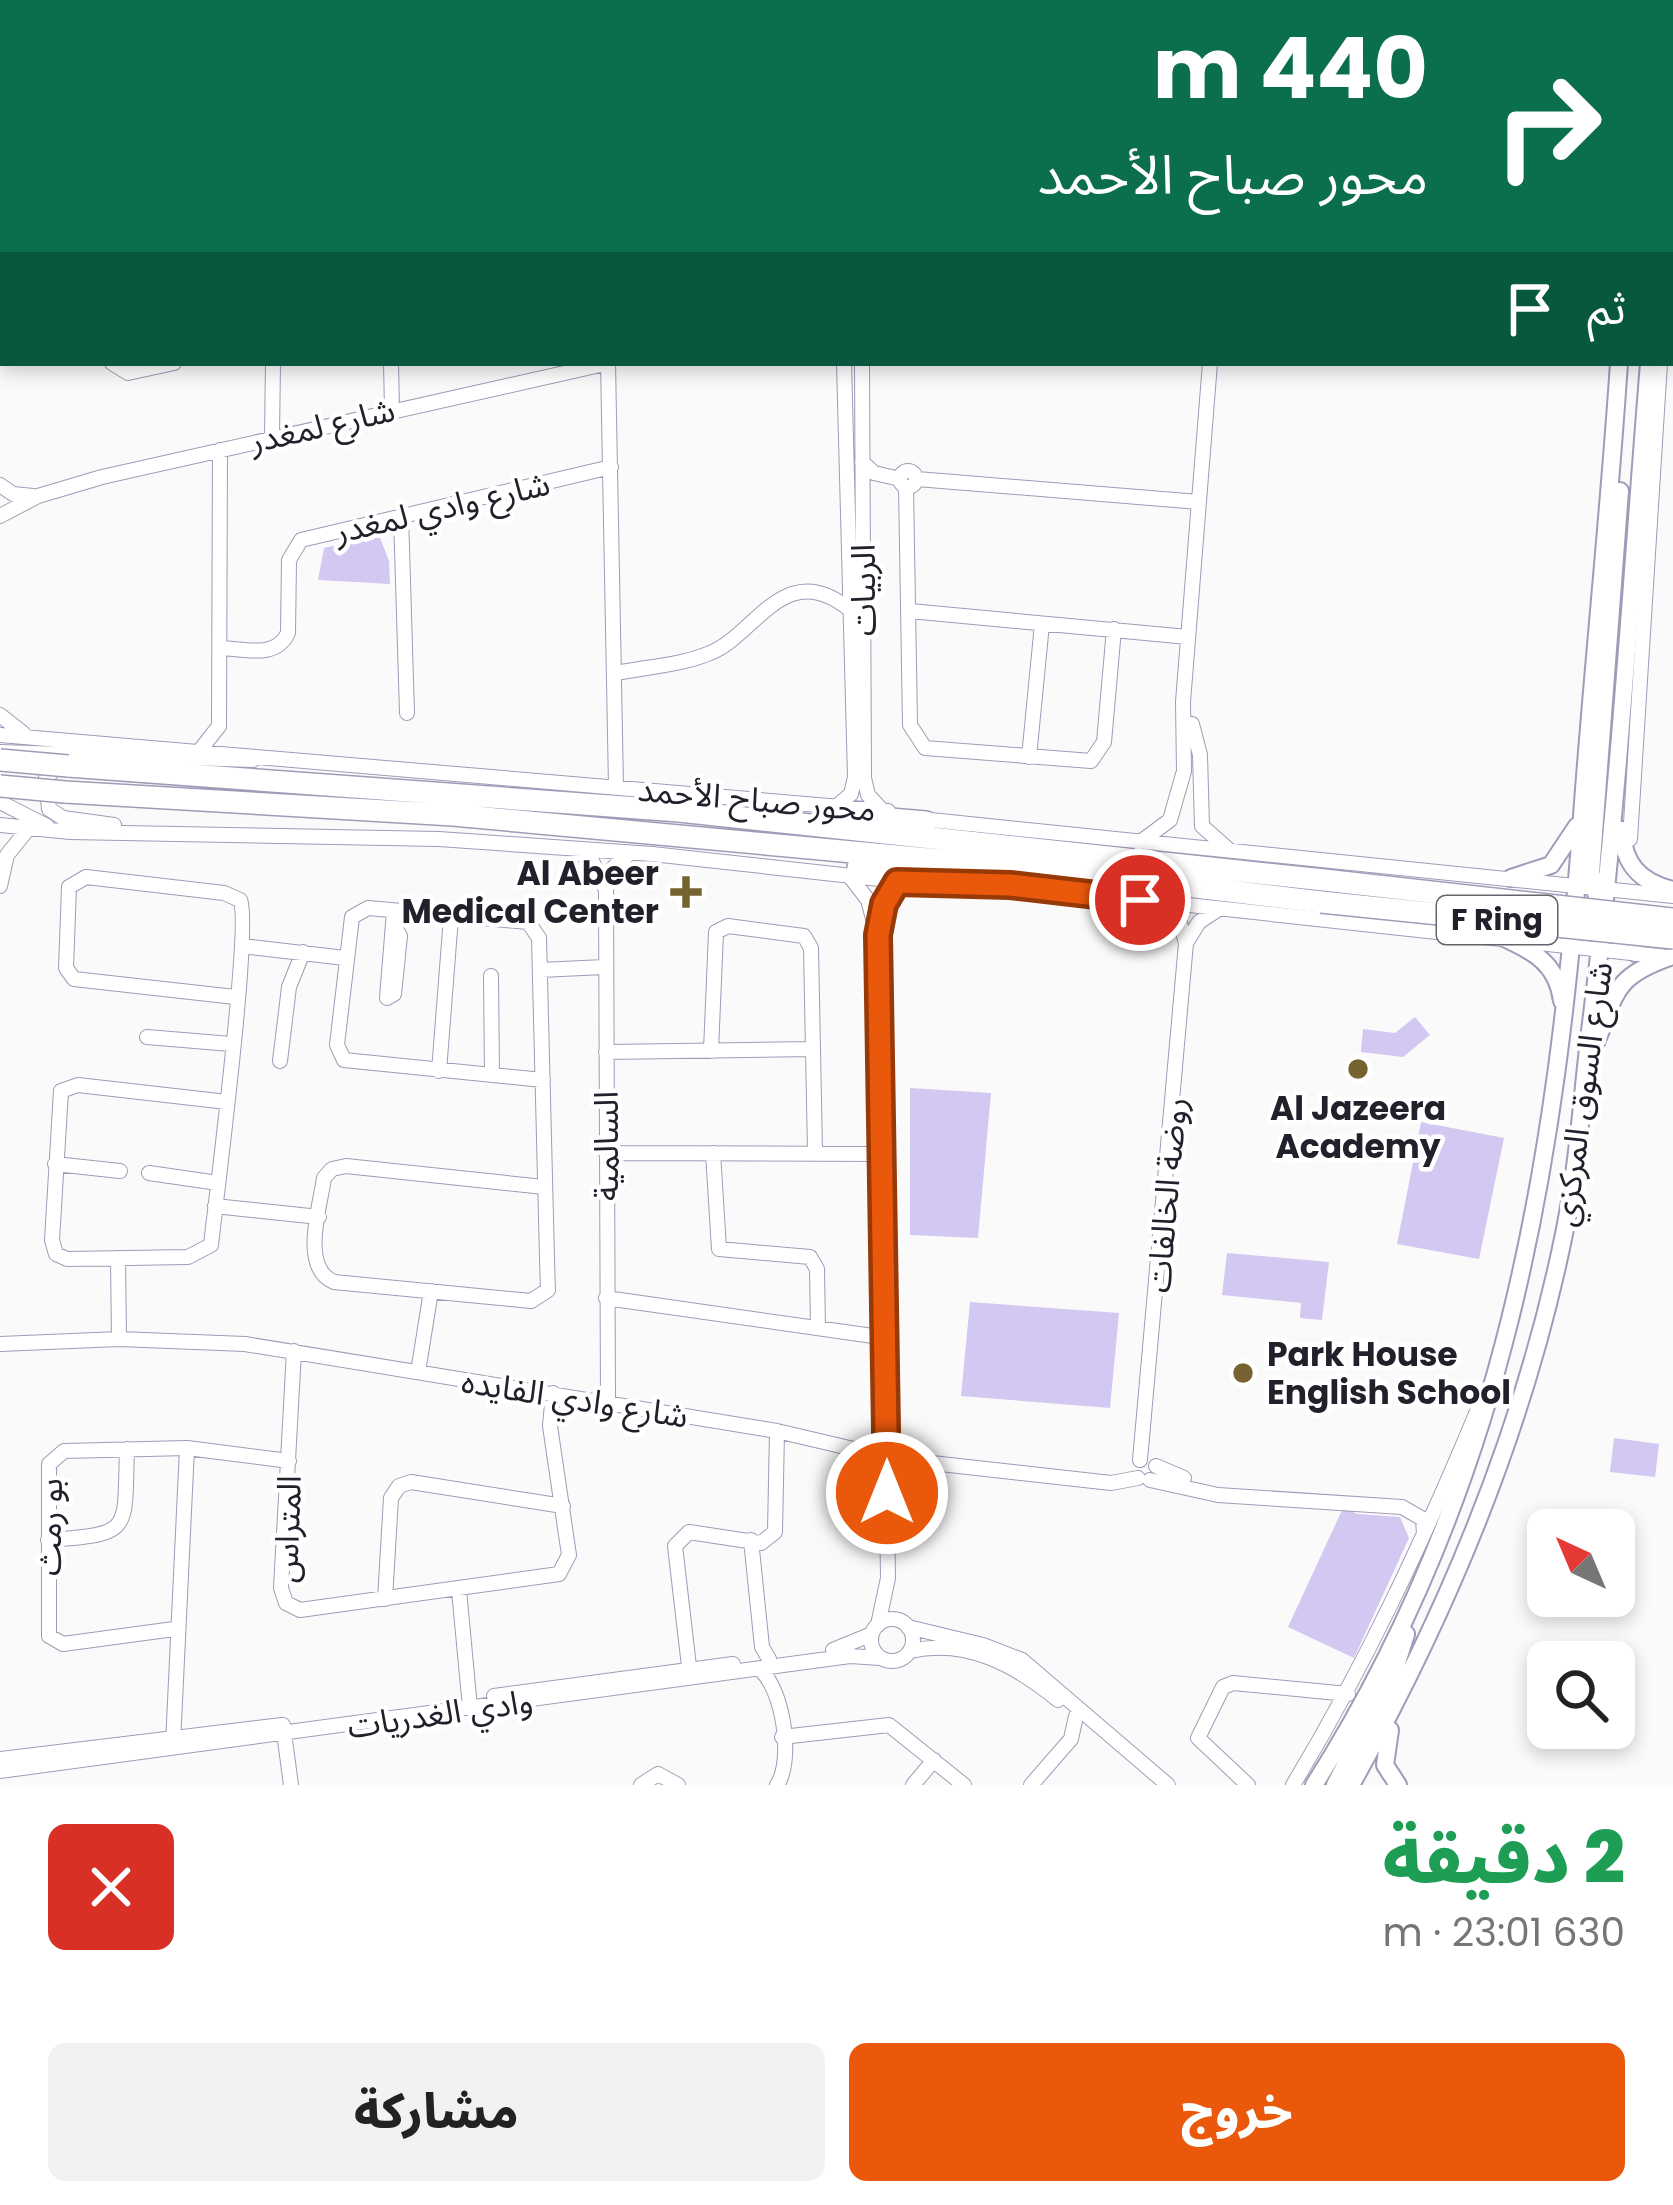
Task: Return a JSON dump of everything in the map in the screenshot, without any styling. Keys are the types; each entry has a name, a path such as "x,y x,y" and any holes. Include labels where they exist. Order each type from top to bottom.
{"highway":[{"name":"محور صباح الأحمد","path":"0,756 599,804 1323,891"},
{"name":"محور صباح الأحمد","path":"0,786 439,814 1323,891"},
{"path":"599,804 632,799 926,822"},
{"path":"657,833 752,854 1010,885"},
{"name":"F Ring","path":"1323,891 1673,920"},
{"name":"F Ring","path":"1323,891 1672,951"}],"main road":[{"name":"شارع السوق المركزي","path":"1593,887 1582,814 1619,366"},
{"path":"1637,366 1635,392 1643,427"},
{"name":"شارع السوق المركزي","path":"1334,1782 1396,1666 1412,1603 1502,1361 1539,1199 1573,946 1593,887 1618,775 1648,366"},
{"path":"1616,418 1623,451 1593,887 1604,924 1635,953"},
{"path":"1618,775 1628,861 1648,882 1673,889"},
{"path":"1511,878 1555,862 1582,814"},
{"name":"شارع السوق المركزي","path":"1334,1782 1421,1646 1494,1477 1538,1339 1566,1225 1604,924"},
{"path":"1502,937 1535,953 1554,971 1564,1019"},
{"path":"1586,1064 1619,983 1672,951"},
{"path":"1398,1785 1385,1765 1384,1744 1420,1670 1421,1646"}],"street":[{"path":"117,366 128,373 160,366"},
{"path":"272,435 273,366"},
{"path":"391,366 392,409"},
{"name":"شارع لمغدر","path":"0,516 38,496 272,435 595,366"},
{"path":"609,366 616,787"},
{"name":"الربيات","path":"838,805 851,794 855,777 844,366"},
{"name":"الربيات","path":"862,366 864,778 868,794 882,810"},
{"path":"1138,843 1168,823 1180,794 1187,746 1188,637 1210,366"},
{"path":"1660,366 1629,831 1639,861 1673,889"},
{"path":"220,450 219,726 237,751"},
{"path":"862,462 874,473 908,482 1199,502"},
{"name":"شارع وادي لمغدر","path":"220,648 273,650 283,644 288,633 289,560 301,540 611,467"},
{"path":"908,482 910,725 918,742 934,751 1084,763 1101,751 1114,629"},
{"path":"0,485 13,494 38,496"},
{"path":"401,516 407,713"},
{"path":"616,673 710,653 773,601 829,595 849,576"},
{"path":"829,595 849,609"},
{"path":"910,611 1188,637"},
{"path":"1030,757 1042,624"},
{"path":"1185,690 1200,755 1203,829 1233,853"},
{"path":"0,716 33,738"},
{"path":"201,749 219,726"},
{"name":"محور صباح الأحمد","path":"0,735 237,751 838,805 926,822 1233,853 1593,887 1673,889"},
{"path":"153,831 62,818 50,809 46,777 76,760 232,760 275,755"},
{"path":"1180,794 1186,818 1199,814"},
{"path":"0,802 33,822 70,832"},
{"name":"محور صباح الأحمد","path":"0,824 70,832 401,836 567,848 897,882 1010,885 1600,950 1672,951"},
{"path":"0,886 7,855 28,829"},
{"path":"567,848 592,861 607,890"},
{"path":"607,890 613,868 631,853"},
{"path":"227,1102 71,1085 58,1096 52,1248 67,1259 188,1257 208,1250 218,1183 227,1102 235,997 242,946 244,906 231,894 86,878 74,882 66,894 66,968 74,979 235,997"},
{"path":"851,878 868,900 878,935"},
{"path":"880,1658 875,1629 888,1578 878,935 884,904 897,882"},
{"name":"السالمية","path":"607,890 608,1403"},
{"path":"1140,900 1172,915 1186,943"},
{"path":"543,1080 350,1063 340,1056 346,958 356,913 368,908 394,918 528,922 539,938 543,1080 546,1295 536,1302 326,1280 315,1258 327,1173 346,1166 544,1187"},
{"path":"1186,943 1199,922 1219,909"},
{"path":"439,1071 451,917"},
{"path":"392,963 394,918"},
{"path":"711,1051 713,938 728,926 797,934 808,941 815,1152"},
{"name":"روضة الخالفات","path":"1146,1465 1186,943"},
{"path":"242,946 346,958"},
{"path":"280,1061 290,986 303,952"},
{"path":"540,970 604,967"},
{"path":"491,976 492,1076"},
{"path":"147,1036 231,1044"},
{"path":"606,1052 812,1049"},
{"path":"606,1153 880,1154"},
{"path":"713,1153 719,1249 810,1256 817,1269 818,1328"},
{"path":"55,1164 121,1172"},
{"path":"148,1173 218,1183"},
{"path":"215,1206 319,1217"},
{"path":"118,1258 119,1339"},
{"path":"418,1372 431,1292"},
{"path":"606,1298 887,1338"},
{"name":"شارع وادي الفايده","path":"2,1340 204,1340 294,1351 776,1431 887,1455 1111,1483 1146,1465 1212,1486 1355,1493 1413,1504 1431,1502 1445,1489"},
{"name":"المتراس","path":"294,1351 281,1588 286,1603 300,1610 559,1574 569,1556 550,1426 553,1393"},
{"name":"شارع السوق المركزي","path":"1293,1785 1348,1694 1424,1540 1502,1361"},
{"path":"690,1675 675,1546 695,1531 760,1543 775,1532 776,1431"},
{"path":"173,1744 187,1448"},
{"name":"بو رمث","path":"175,1629 63,1644 53,1640 47,1631 54,1456 187,1448 289,1461"},
{"path":"48,1540 105,1536 117,1528 124,1516 127,1449"},
{"name":"شارع وادي الفايده","path":"1146,1465 1218,1495 1402,1507 1423,1519 1424,1540"},
{"path":"385,1599 391,1498 399,1486 411,1482 562,1506"},
{"path":"751,1540 764,1664 775,1690 782,1737 784,1769 777,1785"},
{"path":"888,1578 910,1652 939,1647 1000,1660 1076,1716 1154,1785"},
{"path":"459,1590 470,1704"},
{"path":"903,1624 983,1645 1027,1664 1168,1785"},
{"name":"وادي الغدريات","path":"7,1770 764,1664 853,1646 875,1629 903,1624"},
{"name":"وادي الغدريات","path":"764,1664 861,1655 898,1660 910,1652"},
{"path":"775,1690 786,1665"},
{"path":"1248,1785 1198,1738 1223,1687 1233,1683 1348,1694"},
{"path":"1031,1785 1071,1739 1076,1716"},
{"path":"782,1737 890,1725 964,1785"},
{"path":"284,1730 291,1785"},
{"path":"1071,1739 1094,1732"},
{"path":"0,1744 26,1756"},
{"name":"وادي الغدريات","path":"0,1759 173,1744"},
{"path":"913,1785 934,1760"},
{"path":"2,1785 7,1770"},
{"path":"641,1785 658,1774 678,1785"}],"shaded area":[{"path":"379,535 389,561 390,584 318,580 324,548"},
{"path":"1415,1017 1430,1035 1403,1057 1361,1052 1363,1029 1395,1033"},
{"path":"910,1088 991,1093 978,1238 910,1235"},
{"path":"1421,1122 1504,1138 1479,1259 1397,1244"},
{"path":"1227,1253 1329,1262 1322,1320 1300,1318 1301,1303 1222,1295"},
{"path":"970,1302 1119,1313 1110,1408 961,1396"},
{"path":"1614,1438 1659,1444 1655,1477 1610,1472"},
{"path":"1343,1508 1400,1517 1409,1538 1354,1658 1288,1627"}],"place":[{"name":"Al Abeer Medical Center","path":"686,892"},
{"name":"Al Jazeera Academy","path":"1358,1069"},
{"name":"Park House English School","path":"1243,1373"}],"route":[{"path":"887,1493 878,935 886,898 897,882 1010,885 1140,900"}]}
